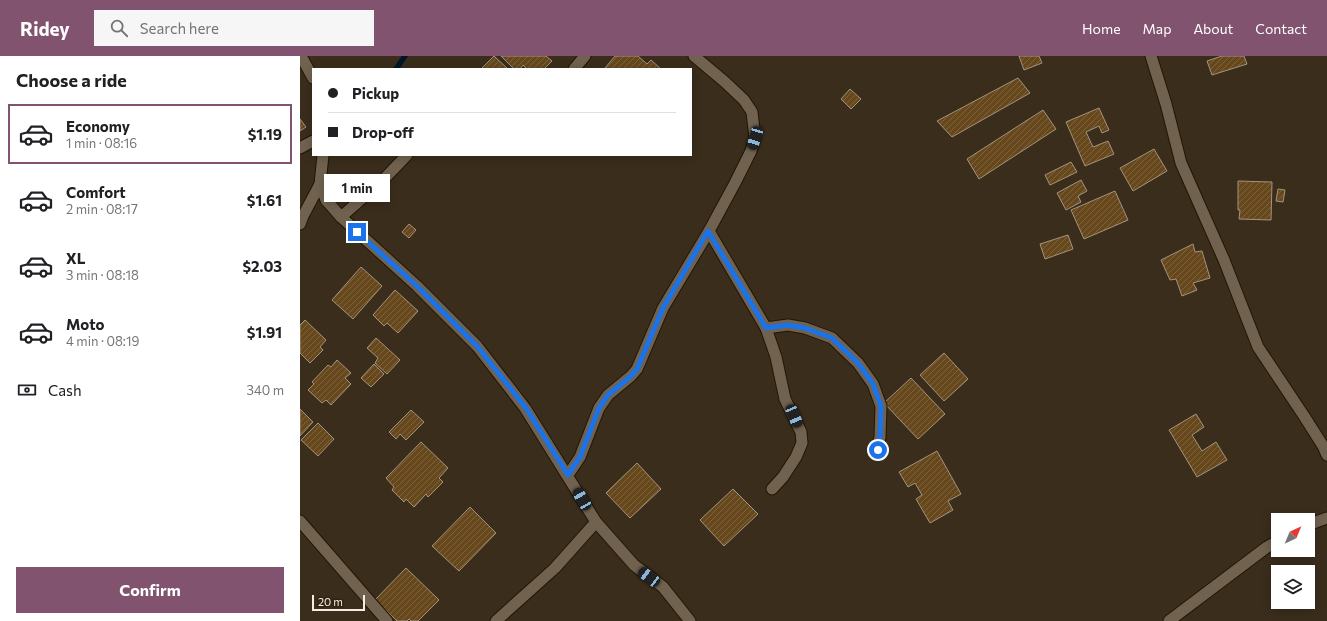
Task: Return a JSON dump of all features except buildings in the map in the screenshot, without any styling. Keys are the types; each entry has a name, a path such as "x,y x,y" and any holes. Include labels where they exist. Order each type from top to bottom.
{"street":[{"path":"301,56 312,76"},
{"path":"575,68 585,56"},
{"path":"568,475 580,457 599,408 608,395 631,376 637,369 663,308 708,231 751,151 755,138 752,112 744,100 694,56"},
{"path":"1151,56 1166,104 1181,163 1224,260 1258,347 1304,416 1327,455"},
{"path":"300,148 312,142"},
{"path":"300,224 320,184 324,156"},
{"path":"341,217 384,179 406,156"},
{"path":"320,184 326,200 341,217 417,286 477,346 526,408 596,522 634,565 663,587 690,621"},
{"path":"708,231 766,328 776,357 785,399 801,432 802,443 796,457 783,477 772,489"},
{"path":"766,328 788,325 805,328 832,338 858,363 873,384 881,406 878,450"},
{"path":"1315,522 1327,518"},
{"path":"300,521 387,621"},
{"path":"496,621 555,568 596,522"},
{"path":"1169,621 1271,545"}],"waterway":[{"path":"397,68 405,56"}],"route":[{"path":"357,232 417,286 477,346 526,408 568,475 580,457 599,408 608,395 631,376 637,369 663,308 708,231 766,328 788,325 805,328 832,338 858,363 873,384 881,406 878,450"}]}
